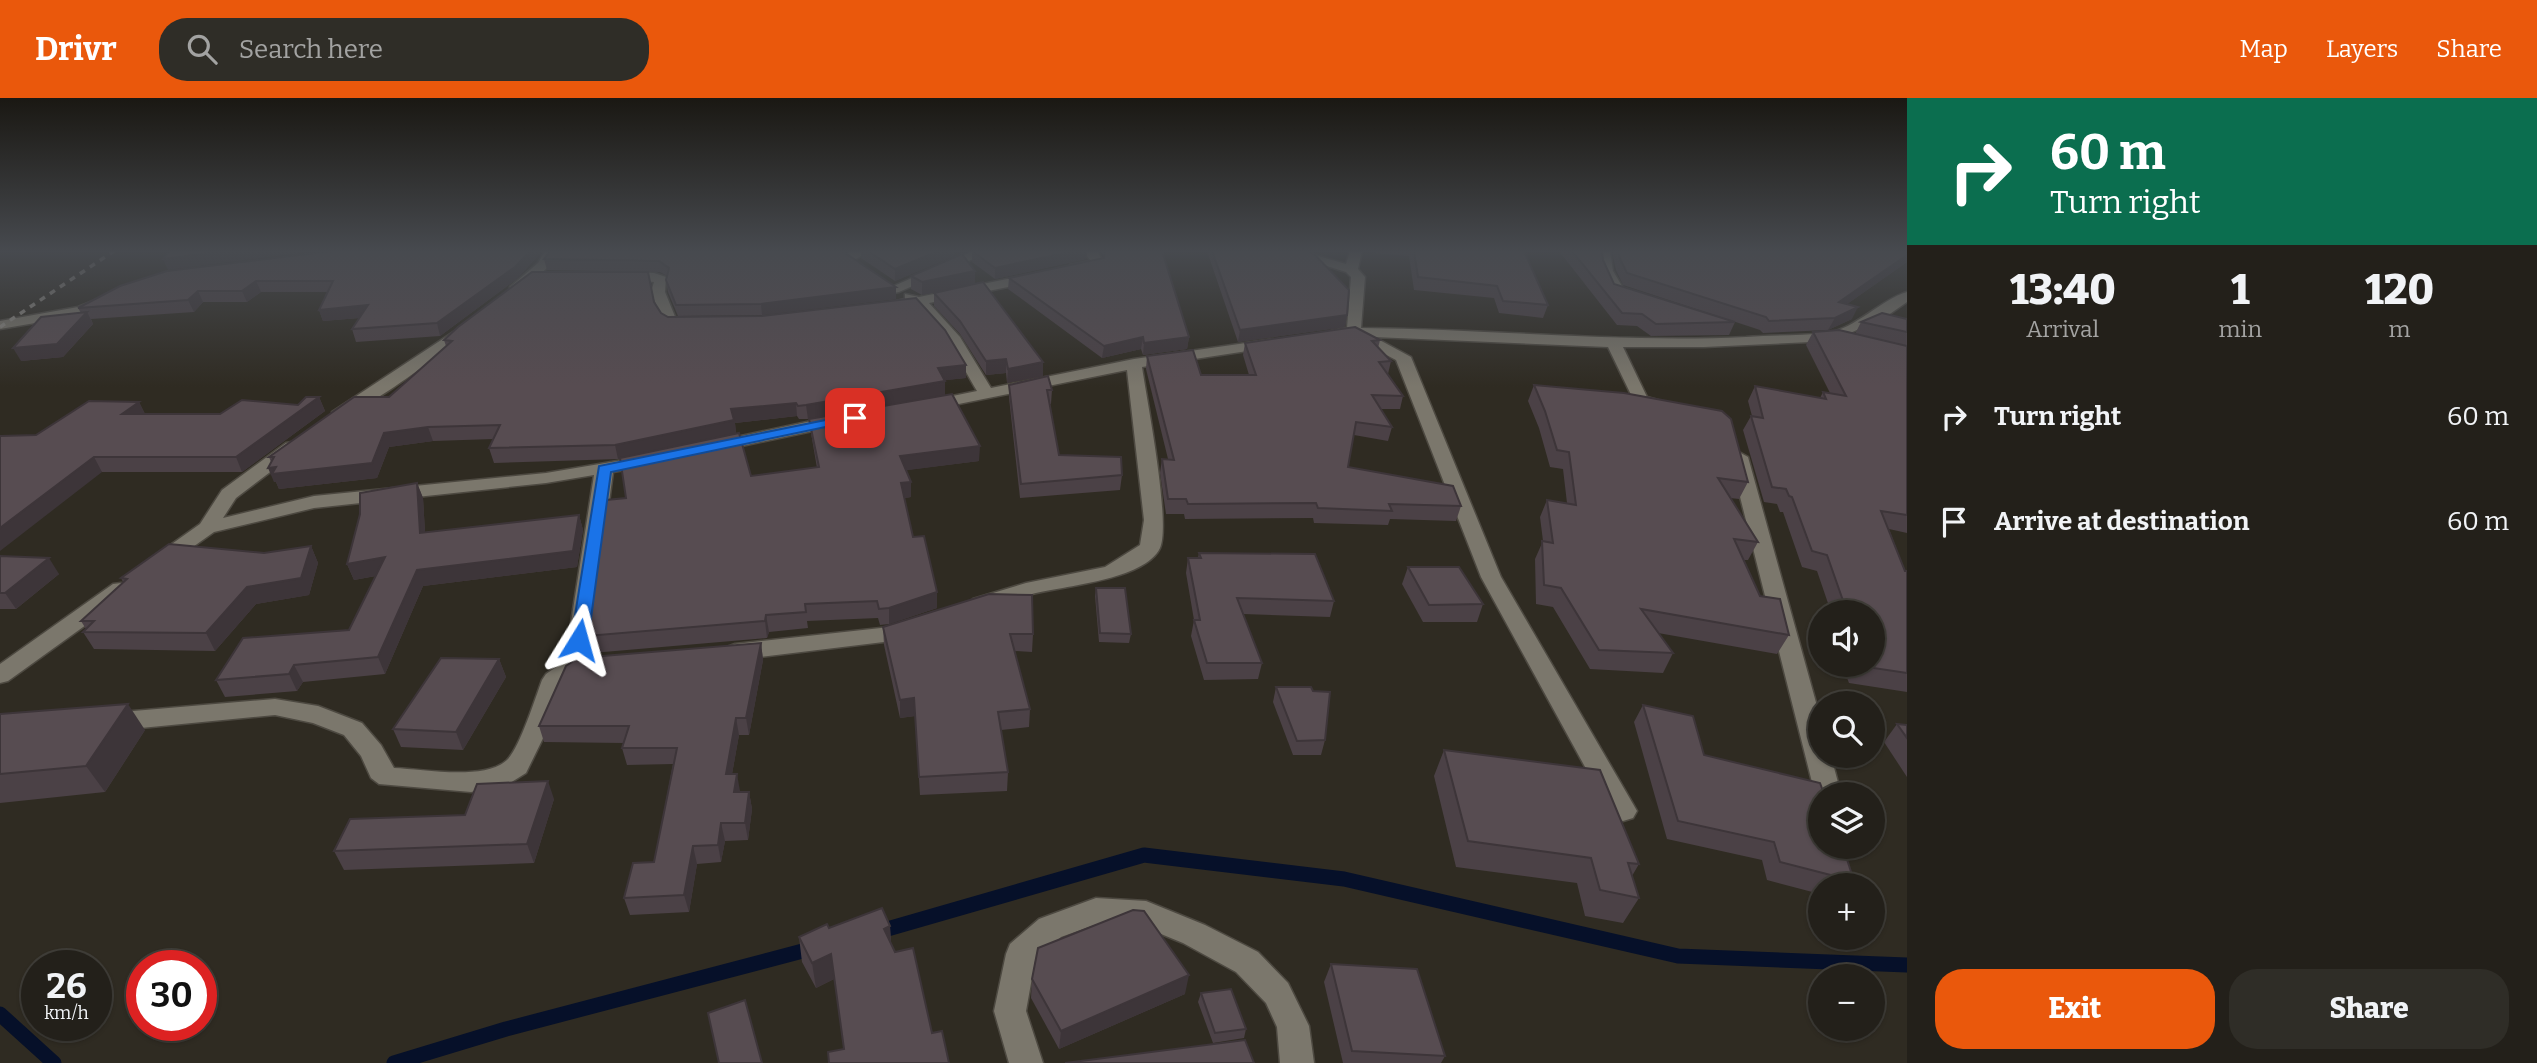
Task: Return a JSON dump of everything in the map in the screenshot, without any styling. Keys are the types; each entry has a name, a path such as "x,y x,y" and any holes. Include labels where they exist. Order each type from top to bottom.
{"street":[{"path":"3,325 82,311 112,296"},
{"path":"503,299 507,296"},
{"path":"660,296 670,323 704,326"},
{"path":"909,296 920,302 953,339 988,395"},
{"path":"879,308 947,296"},
{"path":"1354,331 1356,296"},
{"path":"1832,337 1879,315 1907,296"},
{"path":"329,419 400,376 481,316"},
{"path":"1730,328 1770,340"},
{"path":"1354,331 1403,357 1491,577 1623,811"},
{"path":"1314,337 1354,331 1613,343 1832,337 1857,343"},
{"path":"908,408 988,395 1134,364 1288,341"},
{"path":"1613,343 1641,400 1681,410"},
{"path":"965,609 1026,589 1111,572 1135,561 1150,547 1154,520 1134,364"},
{"path":"702,449 855,418"},
{"path":"1733,433 1825,782"},
{"path":"207,528 229,494 307,436"},
{"path":"0,675 207,528 314,502 546,478 663,458"},
{"path":"576,665 604,469"},
{"path":"717,654 892,634 928,622"},
{"path":"83,724 275,707 318,715 353,729 372,752 380,771 388,777 471,782 501,776 517,766 536,728 554,680 576,665 615,660"},
{"path":"1026,1063 1010,1011 1021,954 1050,928 1097,911 1146,914 1194,934 1247,962 1277,993 1293,1026 1297,1063"}],"building":[{"path":"101,296 192,296 188,300 78,308"},
{"path":"326,296 475,296 437,323 352,329 368,305 319,310"},
{"path":"500,296 653,296 661,313 668,317 762,316 916,298 945,330 966,365 938,368 945,381 806,405 798,406 796,403 731,409 734,420 615,445 489,448 500,425 428,427 384,433 372,463 272,474 276,467 268,468 274,457 269,457 354,397 389,397 452,341 444,340"},
{"path":"672,296 824,296 761,304 676,305"},
{"path":"937,296 994,296 1043,362 1008,369 1006,359 986,361 960,321"},
{"path":"1034,296 1176,296 1189,337 1144,343 1143,337 1104,346"},
{"path":"1228,296 1349,296 1347,315 1240,330"},
{"path":"1501,296 1544,296 1548,305 1503,301"},
{"path":"1608,296 1652,296 1735,322 1656,324 1642,314 1622,313"},
{"path":"1700,296 1848,296 1839,302 1858,307 1835,318 1769,321 1766,317"},
{"path":"87,312 57,344 13,348 41,317"},
{"path":"1882,313 1907,319 1907,332 1861,322"},
{"path":"1355,327 1380,340 1372,341 1391,361 1379,362 1403,396 1372,395 1392,427 1356,422 1348,467 1453,486 1461,506 1389,504 1392,511 1318,508 1316,503 1188,504 1186,499 1168,499 1162,459 1174,460 1147,356 1193,350 1201,375 1256,375 1245,343"},
{"path":"1839,330 1907,346 1907,515 1881,511 1907,571 1907,673 1885,670 1885,600 1843,600 1827,555 1812,551 1792,497 1786,489 1772,487 1751,416 1763,418 1755,386 1826,399 1823,392 1846,396 1813,332"},
{"path":"1048,376 1052,390 1047,390 1059,455 1121,457 1122,475 1021,484 1009,385"},
{"path":"1534,385 1624,393 1722,411 1731,419 1748,482 1718,478 1758,542 1734,539 1760,596 1780,599 1789,635 1641,609 1673,653 1599,650 1561,588 1544,585 1542,541 1553,543 1547,500 1576,505 1569,452 1557,450"},
{"path":"952,394 980,446 900,456 911,482 901,483 913,537 924,536 937,592 889,608 879,609 877,601 805,604 806,612 766,615 765,621 587,636 606,500 626,498 620,458 739,433 751,476 819,467 809,419"},
{"path":"306,397 319,397 236,457 94,457 0,528 0,436 36,435 89,401 139,402 122,414 220,414 242,400 298,405"},
{"path":"417,483 420,533 579,515 573,551 417,570 378,657 294,665 289,674 216,680 243,638 349,630 385,557 347,564 360,514 360,493"},
{"path":"169,544 264,553 311,546 301,578 247,587 206,633 83,632 94,621 81,621 127,579 121,578"},
{"path":"1199,553 1315,554 1334,601 1237,598 1262,663 1207,663 1194,620 1200,620 1188,558 1201,558"},
{"path":"0,556 49,558 5,593 0,593"},
{"path":"1408,567 1459,567 1483,604 1429,605"},
{"path":"1096,588 1125,588 1131,634 1100,633"},
{"path":"989,594 1032,595 1033,634 1010,634 1030,709 998,712 1008,772 919,777 914,698 900,700 883,627"},
{"path":"761,643 746,718 736,718 726,774 737,774 734,792 749,792 745,823 721,823 718,845 693,846 684,895 624,898 633,863 654,862 677,748 622,748 629,726 539,726 566,666 578,658"},
{"path":"441,658 499,659 456,732 393,729"},
{"path":"1276,687 1311,687 1313,691 1330,692 1325,740 1297,741"},
{"path":"128,704 86,766 0,774 0,714"},
{"path":"1643,705 1693,716 1704,755 1816,782 1808,782 1808,859 1847,859 1851,873 1823,873 1780,862 1774,842 1678,821"},
{"path":"1897,724 1907,725 1907,738"},
{"path":"1444,750 1600,770 1639,864 1628,863 1639,898 1600,890 1591,858 1468,841"},
{"path":"548,781 527,844 334,851 350,819 465,815 477,784"},
{"path":"882,908 890,926 884,929 895,952 913,948 932,1033 942,1031 949,1063 829,1063 828,1052 844,1049 831,954 812,963 799,937 827,924 829,928"},
{"path":"1133,910 1144,911 1189,975 1061,1031 1032,979 1038,948"},
{"path":"1331,964 1417,969 1445,1056 1352,1051"},
{"path":"1231,989 1246,1029 1215,1033 1201,993"},
{"path":"745,1000 762,1063 719,1063 708,1013"},
{"path":"1245,1040 1254,1063 1065,1063"}],"waterway":[{"path":"877,932 1144,855 1344,879 1678,956 1907,965"},
{"path":"394,1063 506,1029 814,948"},
{"path":"0,1014 54,1063"}],"railway":[{"path":"0,327 46,296"}],"route":[{"path":"579,640 604,469 855,418"}]}
